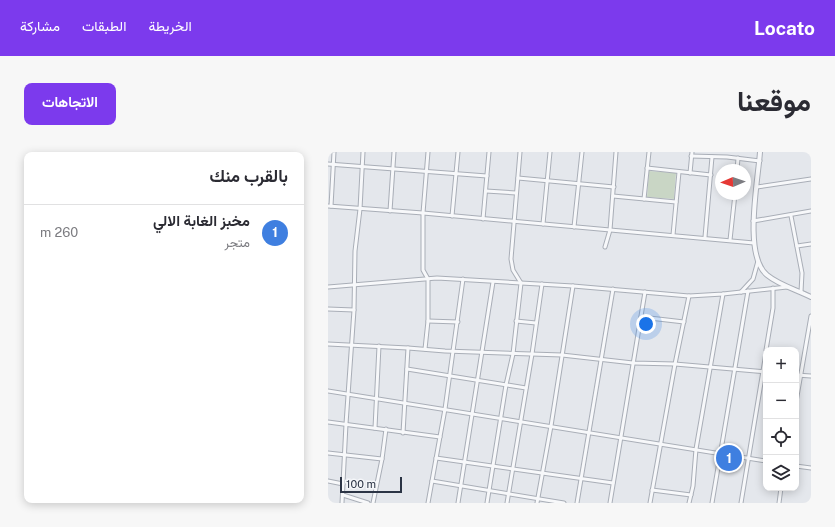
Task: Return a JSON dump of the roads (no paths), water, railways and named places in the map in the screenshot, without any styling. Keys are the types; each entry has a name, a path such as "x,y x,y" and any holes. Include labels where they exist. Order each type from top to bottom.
{"street":[{"path":"334,152 329,206 705,237 754,243"},
{"path":"342,503 354,310 355,251 364,152"},
{"path":"390,211 394,152"},
{"path":"425,349 428,321 428,279 423,270 423,213 428,152"},
{"path":"452,216 458,152"},
{"path":"483,219 489,152"},
{"path":"487,503 506,385 513,354 521,283 513,270 511,259 520,152"},
{"path":"543,224 550,152"},
{"path":"574,227 582,152"},
{"path":"605,247 610,230 616,152"},
{"path":"644,199 649,152"},
{"path":"690,173 692,152"},
{"path":"720,157 721,152"},
{"path":"760,152 754,221 754,243 758,260 767,275 788,287 811,297"},
{"path":"691,156 738,158 760,161"},
{"path":"705,237 712,157"},
{"path":"738,158 738,164"},
{"path":"328,164 487,176"},
{"path":"648,168 711,175"},
{"path":"673,235 679,172"},
{"path":"518,178 614,187"},
{"path":"757,187 811,179"},
{"path":"486,191 516,193"},
{"path":"613,196 676,202"},
{"path":"730,240 733,200"},
{"path":"754,221 791,216 811,211"},
{"path":"791,216 802,273 801,292"},
{"path":"798,246 811,244"},
{"path":"741,292 750,283 754,276 758,260"},
{"path":"328,287 428,279 463,279 613,289 689,296 788,287"},
{"path":"428,503 445,409 463,279"},
{"path":"458,503 483,353 493,282"},
{"path":"507,503 542,284"},
{"path":"537,501 551,426 573,286"},
{"path":"766,347 773,308 773,288"},
{"path":"577,503 613,289"},
{"path":"712,503 748,291"},
{"path":"610,503 645,292"},
{"path":"689,503 696,465 696,449 722,294"},
{"path":"650,503 689,296"},
{"path":"328,309 354,310"},
{"path":"799,386 811,316"},
{"path":"640,317 684,322"},
{"path":"428,321 458,322"},
{"path":"516,321 536,323"},
{"path":"328,344 454,350 483,353 562,355 633,363 675,364 763,372"},
{"path":"375,428 379,346"},
{"path":"403,432 408,348"},
{"path":"407,369 526,388"},
{"path":"801,375 811,376"},
{"path":"741,503 763,378"},
{"path":"328,390 763,460"},
{"path":"328,422 440,437"},
{"path":"373,503 382,459 386,429"},
{"path":"328,453 382,459"},
{"path":"436,458 614,483"},
{"path":"799,466 811,468"},
{"path":"328,481 343,484"},
{"path":"432,482 489,491 537,501 564,503"},
{"path":"652,490 691,495"},
{"path":"779,503 781,491"},
{"path":"343,495 368,503"}],"place":[{"name":"مخبز الغابة الالي","path":"729,458"}]}
